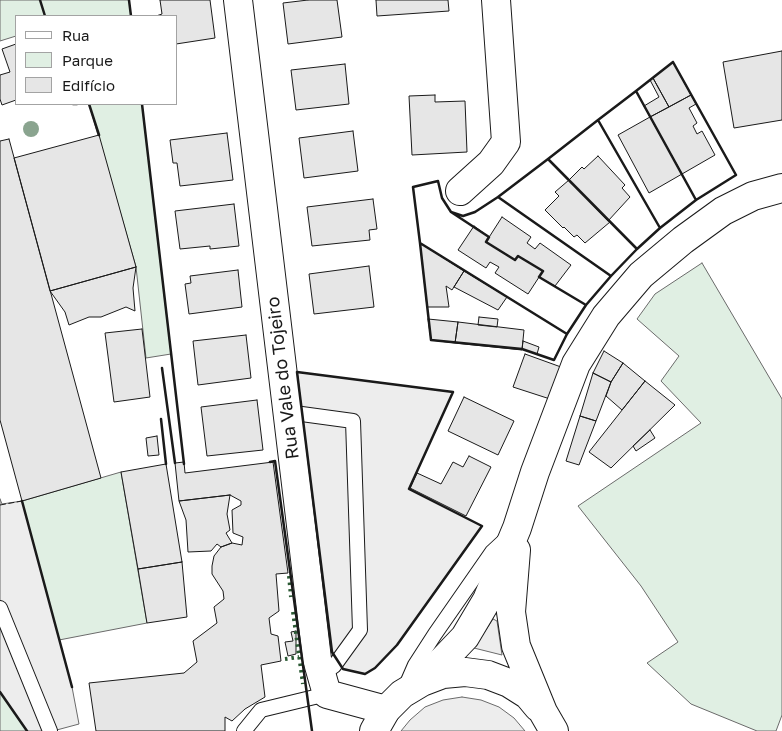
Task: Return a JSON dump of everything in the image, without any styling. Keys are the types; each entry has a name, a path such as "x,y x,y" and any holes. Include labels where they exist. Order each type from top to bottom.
{"main road":[{"name":"Rua Vale do Tojeiro","path":"238,0 316,659 324,685"},
{"path":"460,191 492,163 506,142 496,0"},
{"path":"388,713 465,637 486,600 517,528 535,472 576,364 606,316 641,275 683,240 723,211 753,196 782,188"},
{"path":"517,528 511,612 516,646 548,722"},
{"path":"388,713 443,674 465,672 488,676 509,683 528,696 548,722"},
{"path":"324,685 388,713"}],"lane":[{"path":"244,731 261,710 324,685 334,666 360,630 353,421 287,412"},
{"path":"0,608 50,731"}],"green space":[{"path":"0,0 129,0 131,15 15,15 15,36 0,41"},
{"path":"89,105 142,105 171,354 146,358 136,267"},
{"path":"702,263 782,399 782,715 776,731 757,731 691,704 647,663 678,642 641,586 578,506 701,423 661,381 679,356 637,319 655,294"},
{"path":"121,472 147,623 59,640 22,501"},
{"path":"0,692 27,731 0,731"}],"shaded area":[{"path":"297,372 453,392 409,489 482,526 397,645 375,668 365,674 343,669 332,652"},
{"path":"0,499 2,504 22,501 72,687 79,724 53,731 27,731 0,692"},
{"path":"493,619 497,621 502,655 474,648"},
{"path":"462,697 481,700 499,707 514,718 525,731 401,731 425,707 443,700"}],"building":[{"path":"160,0 210,0 215,38 178,44 178,15 159,15 162,14"},
{"path":"308,0 337,0 342,37 288,44 283,3"},
{"path":"376,0 448,0 449,11 377,16"},
{"path":"15,44 15,100 2,105 0,99 0,75 10,72 2,49"},
{"path":"782,51 782,120 734,128 723,62"},
{"path":"673,62 691,95 669,107 653,78"},
{"path":"345,64 349,104 296,110 291,70"},
{"path":"653,78 669,107 650,117 644,106 659,97 650,80"},
{"path":"435,95 435,102 465,101 467,152 412,155 409,96"},
{"path":"691,95 696,104 689,108 697,123 693,126 697,134 702,131 715,155 682,174 650,117"},
{"path":"650,117 682,174 649,193 618,135"},
{"path":"353,131 358,171 304,178 299,138"},
{"path":"227,133 233,180 180,186 177,163 173,163 170,140"},
{"path":"99,135 136,267 50,291 14,158"},
{"path":"9,139 101,478 22,501 0,420 0,141"},
{"path":"598,156 625,185 622,188 630,197 608,221 569,180 582,167 584,169"},
{"path":"569,180 610,222 585,243 577,235 574,237 563,228 545,210 559,196 555,192"},
{"path":"373,199 377,229 369,230 370,240 312,246 307,207"},
{"path":"234,204 239,246 210,249 210,246 180,249 175,211"},
{"path":"502,217 531,237 527,243 535,249 540,243 571,265 555,286 539,277 543,271 518,256 515,260 486,242"},
{"path":"474,226 489,237 486,242 515,260 518,256 543,271 528,294 495,273 499,267 490,262 486,268 458,250"},
{"path":"420,243 464,271 452,290 446,286 449,307 427,307"},
{"path":"369,266 374,307 314,314 309,274"},
{"path":"136,267 133,288 135,311 126,307 101,317 89,317 69,325 65,312 50,291"},
{"path":"238,270 242,307 189,314 185,284 191,283 190,276"},
{"path":"464,271 507,297 498,310 454,287"},
{"path":"479,317 498,319 497,327 478,325"},
{"path":"428,319 458,322 455,343 431,340"},
{"path":"458,322 524,330 522,350 455,343"},
{"path":"142,329 150,397 114,402 105,333"},
{"path":"246,335 251,378 198,385 193,341"},
{"path":"523,341 539,347 537,354 522,349"},
{"path":"604,351 623,363 611,382 593,373"},
{"path":"525,354 561,367 550,399 513,387"},
{"path":"623,363 645,381 622,410 606,396 611,382"},
{"path":"593,373 611,382 596,421 580,416"},
{"path":"645,381 675,405 611,468 589,452"},
{"path":"464,397 514,421 498,455 448,431"},
{"path":"257,400 263,450 207,456 201,407"},
{"path":"580,416 596,421 579,465 566,461"},
{"path":"650,430 655,438 636,451 633,446"},
{"path":"157,436 159,455 148,456 146,438"},
{"path":"469,456 491,467 466,516 410,488 417,473 441,484 453,462 463,467"},
{"path":"184,462 185,473 273,462 288,573 276,574 279,611 269,618 271,634 278,636 281,661 261,665 265,697 245,709 232,721 225,717 225,731 96,731 89,683 184,673 197,662 193,641 217,623 214,607 224,599 223,591 212,574 212,566 214,556 221,547 232,543 242,545 243,537 233,533 232,510 241,505 241,501 230,495 179,501 175,463"},
{"path":"166,464 182,562 138,569 121,472"},
{"path":"230,495 227,514 230,530 226,533 232,543 221,547 217,544 211,551 188,552 186,520 179,501"},
{"path":"182,562 187,617 147,623 138,569"},
{"path":"296,631 296,654 288,656 285,642 293,641 291,632"}],"hedge":[{"path":"289,576 291,597"},
{"path":"293,612 303,684"},
{"path":"285,659 299,657"}],"fence":[{"path":"0,505 22,501"}],"wall":[{"path":"40,0 45,15"},
{"path":"129,0 131,15"},
{"path":"673,62 736,175 696,200 636,91 673,62"},
{"path":"636,91 696,200 660,228 598,120 636,91"},
{"path":"89,105 99,135"},
{"path":"142,105 184,464"},
{"path":"598,120 660,228 637,249 548,159 598,120"},
{"path":"548,159 637,249 611,276 498,197 548,159"},
{"path":"438,181 442,198 451,212 489,237 486,242 515,260 518,256 543,271 539,277 586,305 567,334 420,243 413,187 438,181"},
{"path":"498,197 611,276 586,305 539,277 543,271 518,256 515,260 486,242 489,237 451,212 463,216 475,212 498,197"},
{"path":"420,243 567,334 554,360 522,349 431,340 420,243"},
{"path":"162,368 175,463"},
{"path":"297,372 453,392 409,489 482,526 397,645 375,668 365,674 343,669 332,652 297,372"},
{"path":"161,419 166,464"},
{"path":"270,462 275,461 312,731"},
{"path":"22,501 72,687"},
{"path":"0,692 27,731"}]}
